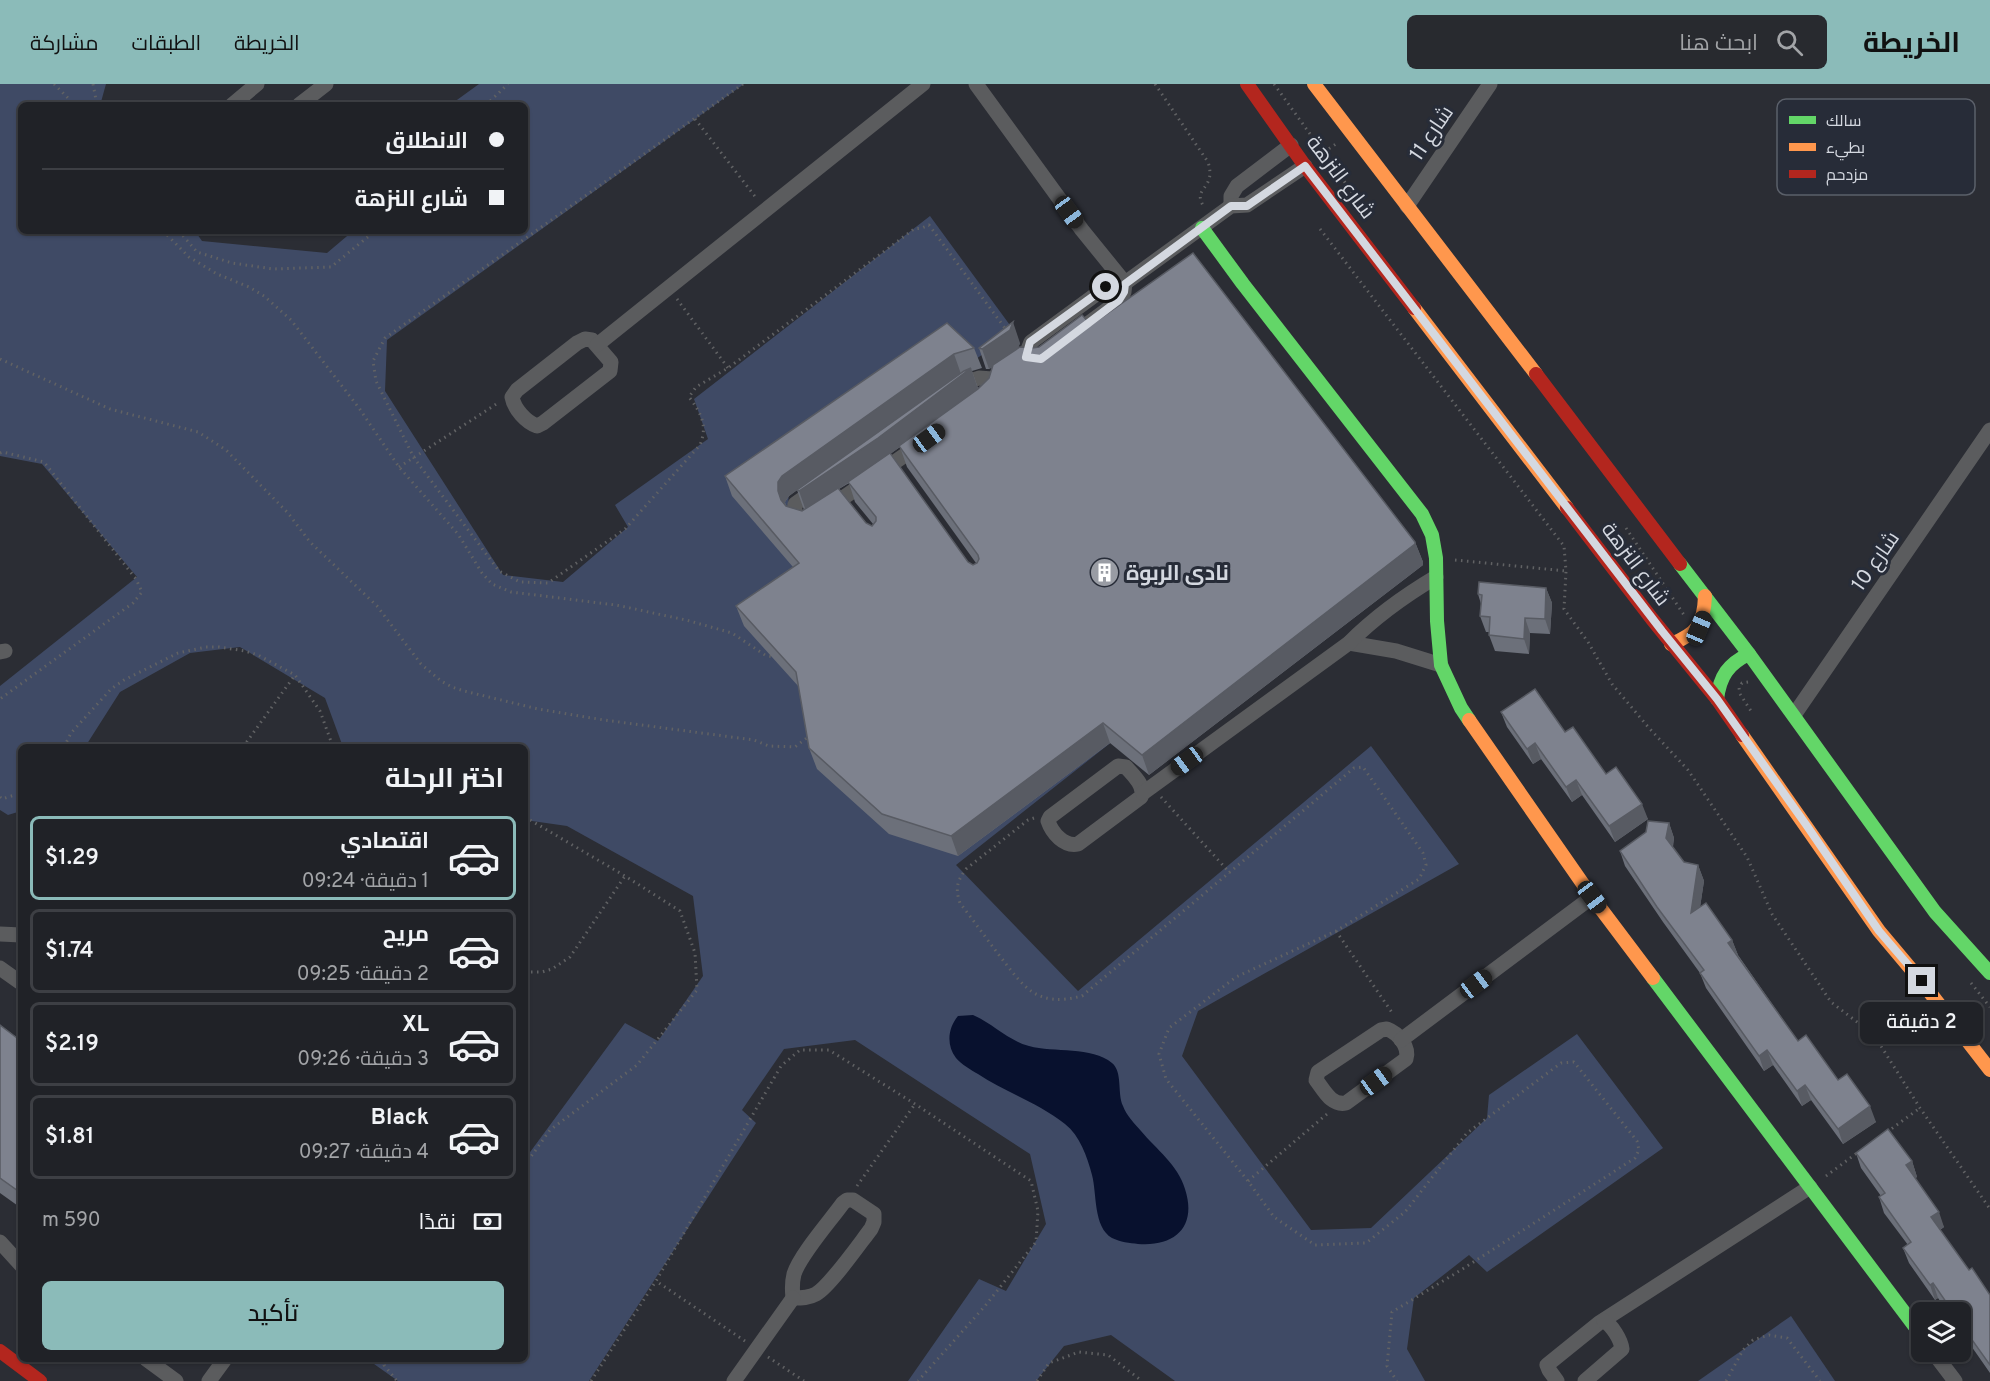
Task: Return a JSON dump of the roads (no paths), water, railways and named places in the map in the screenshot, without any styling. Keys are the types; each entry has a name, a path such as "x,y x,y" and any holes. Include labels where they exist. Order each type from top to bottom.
{"main road":[{"name":"شارع النزهة","path":"1247,84 1305,166 1671,644 1717,699 1879,931 1922,981 1990,1070"},
{"name":"شارع النزهة","path":"1314,84 1749,654 1935,912 1990,973"},
{"path":"1207,224 1250,294 1422,514 1432,535 1436,558 1437,621 1441,665 1461,708 1592,897 1911,1321"},
{"path":"1671,644 1687,639 1699,628 1705,613 1705,597"},
{"path":"1717,699 1718,684 1725,671 1735,660 1749,654"},
{"path":"0,1351 40,1381"}],"street":[{"path":"236,102 257,84"},
{"path":"303,102 326,84"},
{"path":"597,345 923,84"},
{"path":"976,84 1082,230 1125,284 1124,292 1119,300 1058,346"},
{"name":"شارع 11","path":"1407,206 1490,84"},
{"path":"1231,206 1231,196 1237,186 1291,145"},
{"path":"949,395 967,382 979,378 990,385 1033,358 1030,342 1106,287 1125,284 1231,206 1247,206 1305,166"},
{"path":"585,339 592,340 597,345 611,362 610,371 543,423 537,426 529,423 513,404 512,397 517,390 577,343 585,339"},
{"name":"شارع 10","path":"1794,715 1990,430"},
{"path":"831,478 795,504 796,516 801,521 808,522 933,435"},
{"path":"881,453 891,466"},
{"path":"1147,790 1126,767 1118,766 1050,817 1049,826 1065,844 1071,846 1078,844 1141,797 1147,790 1349,643 1390,606 1436,577"},
{"path":"1349,643 1396,651 1441,665"},
{"path":"1404,1038 1592,897"},
{"path":"0,934 18,935"},
{"path":"0,968 18,981"},
{"path":"1381,1030 1394,1031 1404,1038 1408,1053 1406,1059 1346,1103 1333,1102 1316,1080 1318,1072 1381,1030"},
{"path":"1557,1381 1547,1365 1599,1323 1810,1187"},
{"path":"734,1381 793,1298 792,1285 800,1261 843,1203 847,1200 854,1200 874,1215 872,1229 828,1284 818,1293 806,1298 793,1298"},
{"path":"0,1242 18,1261"},
{"path":"0,1260 18,1263"},
{"path":"1585,1381 1622,1349 1609,1323 1604,1321"},
{"path":"150,1362 176,1381"},
{"path":"209,1381 223,1362"},
{"path":"1941,1362 1955,1381"}],"place":[{"name":"نادى الربوة","path":"1105,573"}]}
